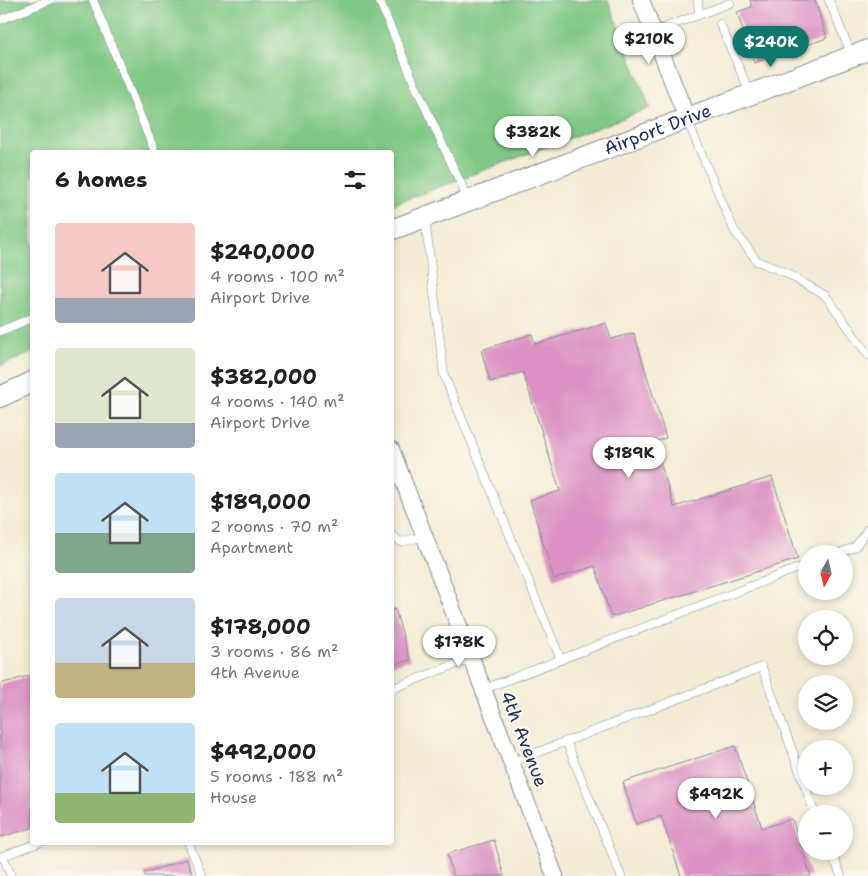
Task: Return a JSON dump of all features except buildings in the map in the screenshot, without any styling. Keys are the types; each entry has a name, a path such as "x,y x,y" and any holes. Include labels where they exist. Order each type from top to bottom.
{"street":[{"path":"641,0 687,120"},
{"name":"Airport Drive","path":"394,229 687,120 860,53"},
{"path":"0,397 30,383"},
{"name":"4th Avenue","path":"394,457 555,876"}],"lane":[{"path":"0,20 50,0"},
{"path":"94,0 154,150"},
{"path":"379,0 416,87 469,201"},
{"path":"698,0 699,15"},
{"path":"829,0 860,53"},
{"path":"653,32 730,3"},
{"path":"720,24 751,95"},
{"path":"687,120 734,230 757,261 784,272 826,296 868,355"},
{"path":"425,217 444,375 561,660"},
{"path":"0,331 30,319"},
{"path":"853,548 868,529"},
{"path":"394,537 401,542 425,536"},
{"path":"484,690 798,569"},
{"path":"394,687 472,658"},
{"path":"512,762 762,667 812,805"},
{"path":"566,741 621,876"},
{"path":"11,876 1,856 32,845"},
{"path":"189,845 202,876"},
{"path":"835,860 841,876"}],"green space":[{"path":"0,0 608,0 650,108 394,204 394,150 30,150 30,354 0,366"}]}
